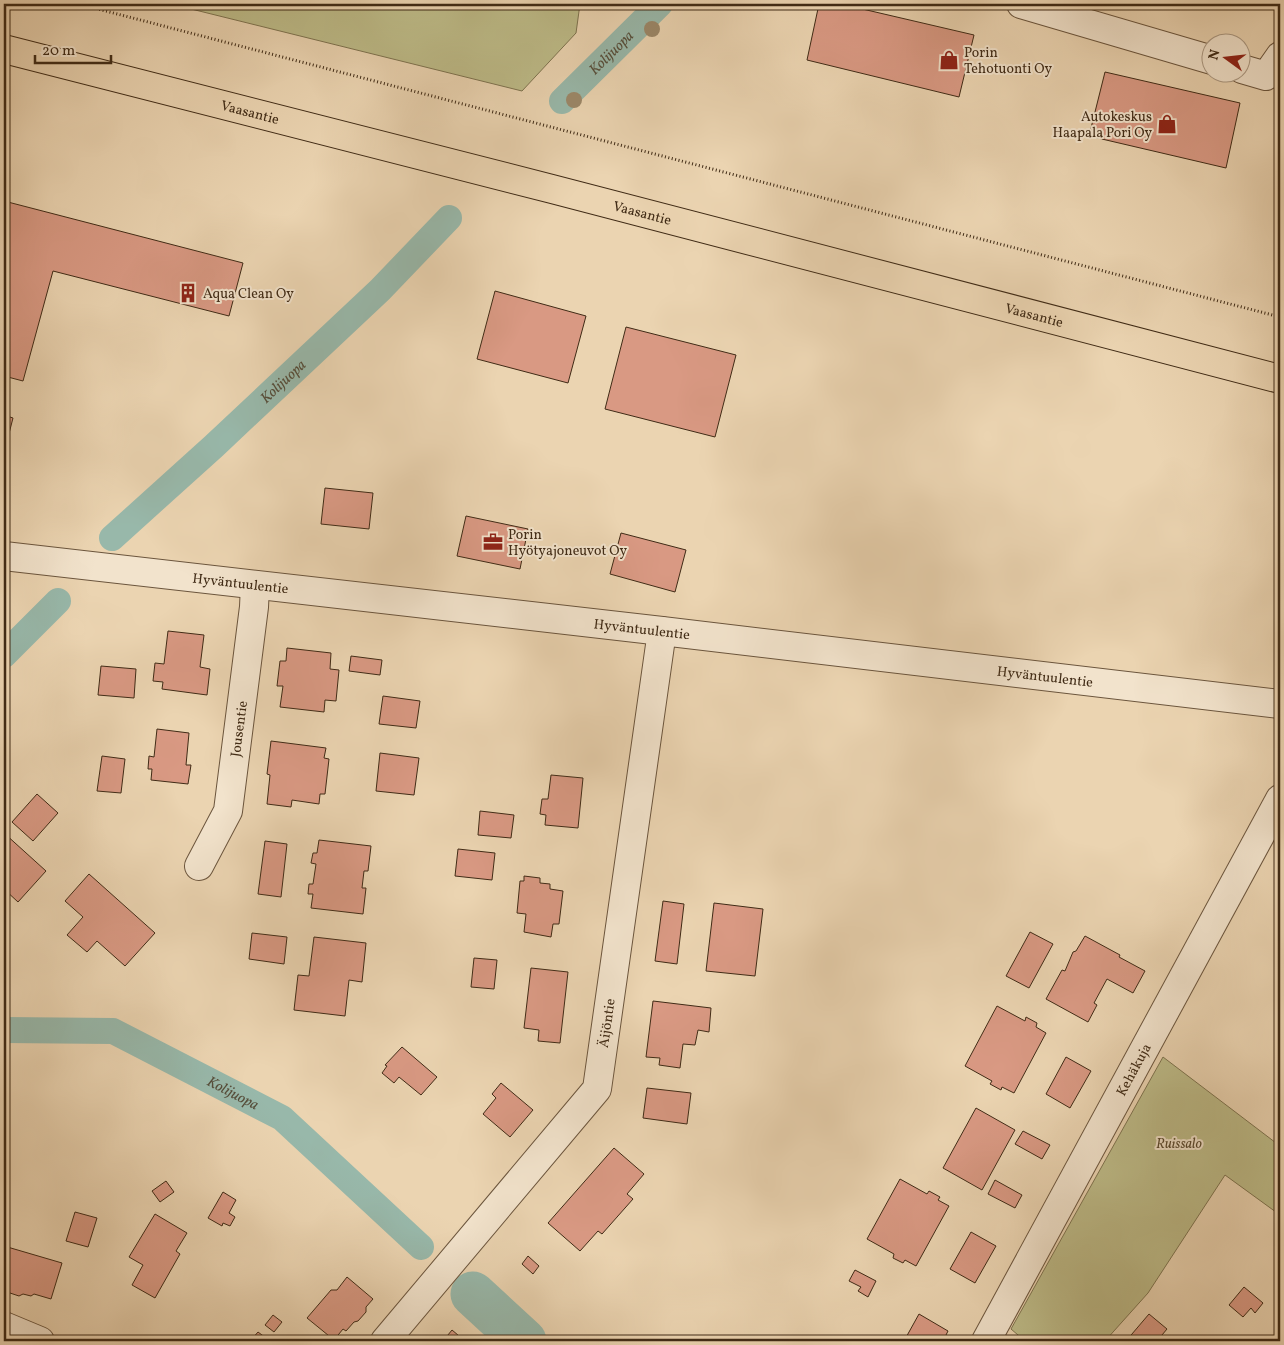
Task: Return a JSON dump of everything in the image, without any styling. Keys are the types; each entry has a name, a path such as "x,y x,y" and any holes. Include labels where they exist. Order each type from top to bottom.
{"main road":[{"name":"Vaasantie","path":"4,49 552,189 1280,379"}],"street":[{"path":"1021,4 1202,57"},
{"path":"1252,72 1266,76 1280,56"},
{"name":"Hyväntuulentie","path":"4,556 1280,704"},
{"name":"Jousentie","path":"199,866 228,811 254,607 255,585"},
{"name":"Äijöntie","path":"385,1341 597,1089 662,631"},
{"name":"Kehäkuja","path":"986,1341 1280,799"},
{"path":"4,1326 40,1341"}],"path":[{"path":"80,4 1280,317"}],"green space":[{"path":"171,4 580,4 576,33 522,91"},
{"name":"Ruissalo","path":"1163,1057 1280,1146 1280,1215 1225,1175 1148,1293 1105,1341 1025,1341 1011,1329"}],"building":[{"path":"819,4 841,4 974,35 959,97 807,60"},
{"path":"1105,72 1240,103 1226,168 1089,136"},
{"name":"Aqua Clean Oy","path":"4,201 243,263 229,316 53,271 23,381 4,376"},
{"path":"495,291 586,316 568,383 477,359"},
{"path":"626,327 736,355 715,437 605,409"},
{"path":"4,415 13,418 4,453"},
{"path":"325,488 373,493 369,529 321,524"},
{"name":"Porin Hyötyajoneuvot Oy","path":"466,516 528,529 520,569 457,556"},
{"path":"621,533 686,550 675,592 610,574"},
{"path":"168,631 204,635 200,667 210,669 207,695 162,689 163,682 153,681 155,663 164,664"},
{"path":"287,648 331,653 330,669 339,670 336,701 325,700 324,712 280,707 283,686 277,686 280,661 286,661"},
{"path":"351,656 382,660 380,675 349,671"},
{"path":"101,666 136,669 134,698 98,695"},
{"path":"383,696 420,701 416,728 379,724"},
{"path":"157,729 189,733 186,765 191,765 188,784 151,780 152,769 148,769 149,756 154,757"},
{"path":"271,741 326,748 324,758 329,759 325,794 320,794 319,804 292,800 291,807 267,804 270,775 267,774"},
{"path":"380,753 419,758 414,795 376,791"},
{"path":"102,756 125,759 121,793 97,791"},
{"path":"551,775 583,778 578,828 545,825 546,815 540,814 542,799 548,799"},
{"path":"37,794 58,813 33,841 12,822"},
{"path":"480,811 514,815 511,838 478,835"},
{"path":"4,833 46,871 18,902 4,889"},
{"path":"319,840 371,846 368,871 364,871 362,888 366,888 363,914 311,908 313,894 308,894 309,884 313,884 316,864 311,863 313,853 317,853"},
{"path":"265,841 287,844 281,897 258,894"},
{"path":"458,849 495,853 492,880 455,876"},
{"path":"89,874 155,933 125,966 97,941 87,952 67,935 83,917 65,901"},
{"path":"524,876 540,878 540,883 550,884 550,889 563,891 559,924 553,924 551,937 524,932 526,914 517,913 520,881 524,881"},
{"path":"663,901 684,904 677,964 655,961"},
{"path":"714,903 763,909 755,976 706,971"},
{"path":"1030,932 1053,944 1029,988 1006,976"},
{"path":"252,933 287,937 284,964 249,959"},
{"path":"1085,936 1145,971 1133,993 1107,979 1094,1003 1097,1005 1088,1022 1046,999 1062,970 1065,971 1073,952 1076,951"},
{"path":"314,937 366,943 362,982 349,980 345,1016 294,1010 298,975 309,976"},
{"path":"474,958 497,960 494,989 471,987"},
{"path":"531,968 568,972 560,1043 538,1041 539,1030 524,1028"},
{"path":"653,1001 711,1008 709,1032 698,1030 695,1045 683,1044 680,1068 659,1065 660,1058 646,1057"},
{"path":"997,1006 1025,1021 1026,1017 1037,1023 1036,1027 1046,1033 1014,1093 1002,1087 1001,1090 990,1084 992,1081 965,1066"},
{"path":"402,1047 437,1077 421,1095 399,1077 394,1083 382,1073 387,1066 385,1065"},
{"path":"1066,1057 1091,1071 1070,1108 1046,1094"},
{"path":"501,1083 533,1110 510,1137 483,1114 496,1098 492,1094"},
{"path":"647,1088 691,1093 687,1124 643,1118"},
{"path":"976,1108 1015,1130 982,1190 943,1168"},
{"path":"1023,1131 1050,1145 1042,1159 1015,1144"},
{"path":"614,1148 644,1174 627,1194 633,1199 602,1234 598,1231 580,1251 548,1223"},
{"path":"900,1179 927,1194 929,1191 940,1197 938,1200 949,1206 916,1266 905,1260 903,1263 893,1258 894,1254 867,1239"},
{"path":"995,1180 1022,1195 1015,1208 988,1194"},
{"path":"166,1181 174,1192 160,1202 152,1191"},
{"path":"223,1192 236,1200 229,1213 235,1217 230,1226 223,1223 222,1226 208,1218"},
{"path":"75,1212 97,1218 88,1247 66,1241"},
{"path":"155,1214 187,1233 176,1251 180,1254 155,1298 132,1285 143,1265 129,1257"},
{"path":"971,1232 996,1246 975,1283 950,1269"},
{"path":"4,1246 62,1263 51,1299 34,1294 31,1296 23,1294 19,1296 4,1291"},
{"path":"528,1256 539,1266 533,1274 522,1264"},
{"path":"855,1270 876,1281 868,1297 858,1291 861,1287 849,1281"},
{"path":"347,1277 373,1299 366,1307 366,1312 358,1321 354,1322 346,1331 343,1329 334,1340 307,1318 331,1290 337,1290"},
{"path":"1244,1287 1263,1303 1255,1313 1251,1308 1243,1317 1229,1305"},
{"path":"919,1314 948,1331 943,1341 904,1341"},
{"path":"1149,1314 1167,1329 1157,1341 1126,1341"},
{"path":"273,1315 282,1322 274,1332 265,1325"},
{"path":"452,1330 465,1341 443,1341"},
{"path":"258,1332 266,1338 263,1341 252,1341 251,1340"}],"waterway":[{"name":"Kolijuopa","path":"562,101 660,4"},
{"name":"Kolijuopa","path":"112,538 214,446 380,290 449,218"},
{"path":"4,655 58,601"},
{"name":"Kolijuopa","path":"4,1030 113,1031 282,1118 421,1247"},
{"name":"Kolijuopa","path":"473,1294 524,1341"}],"place":[{"name":"Porin Tehotuonti Oy","path":"949,60"},
{"name":"Autokeskus Haapala Pori Oy","path":"1167,124"},
{"name":"Aqua Clean Oy","path":"188,293"},
{"name":"Porin Hyötyajoneuvot Oy","path":"493,542"}]}
